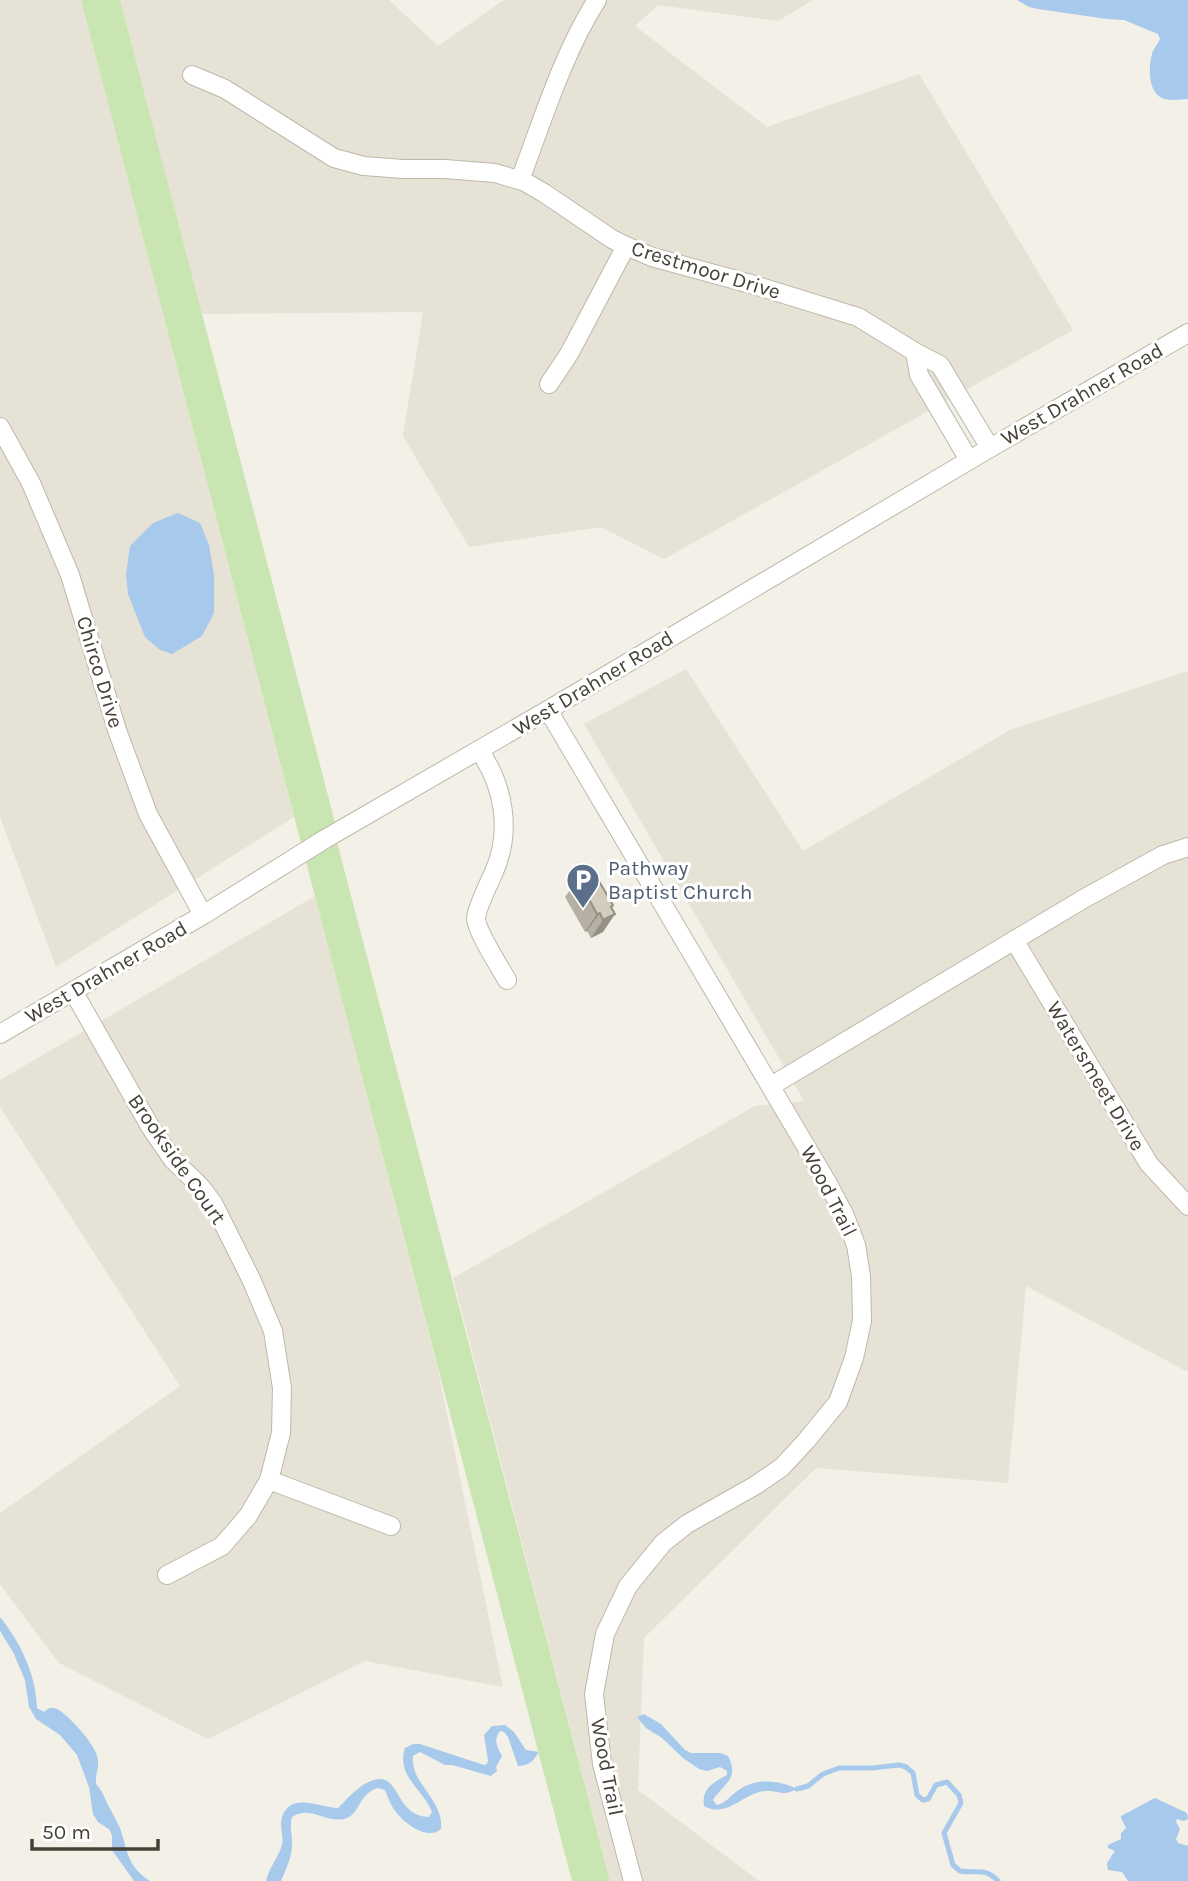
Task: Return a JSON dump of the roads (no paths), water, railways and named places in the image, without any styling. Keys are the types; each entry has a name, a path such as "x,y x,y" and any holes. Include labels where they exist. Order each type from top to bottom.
{"street":[{"path":"520,180 583,22 597,0"},
{"name":"Crestmoor Drive","path":"191,75 225,89 334,158 364,166 495,173 520,180 544,192 612,239 652,257 858,317 940,365 990,448"},
{"path":"549,384 569,354 626,246"},
{"name":"West Drahner Road","path":"0,1034 203,915 325,839 1188,333"},
{"path":"915,352 919,375 969,460"},
{"name":"Chirco Drive","path":"0,427 31,483 70,575 117,730 148,814 203,915"},
{"name":"Wood Trail","path":"548,710 833,1193 856,1245 861,1276 862,1321 854,1358 838,1402 782,1467 687,1524 663,1543 628,1586 605,1634 594,1694 600,1752 633,1881"},
{"path":"479,750 490,766 503,804 504,841 476,918 481,934 507,980"},
{"path":"771,1086 1085,898 1163,855 1188,847"},
{"name":"Watersmeet Drive","path":"1014,940 1149,1164 1188,1206"},
{"name":"Brookside Court","path":"73,992 150,1128 173,1160 200,1185 213,1203 251,1279 273,1331 282,1388 281,1433 269,1480 247,1516 222,1546 167,1575"},
{"path":"269,1480 391,1526"}],"water":[{"path":"1017,0 1188,0 1188,99 1165,99 1152,87 1150,66 1160,39 1158,34 1124,20 1038,9"},
{"path":"178,513 200,523 209,545 214,575 214,613 202,636 172,654 160,650 145,637 128,594 126,574 130,546 153,523"},
{"path":"0,1617 26,1660 34,1684 37,1708 44,1712 49,1708 59,1710 77,1726 94,1748 98,1761 96,1784 120,1828 133,1864 150,1881 134,1881 112,1850 110,1830 98,1822 93,1814 89,1787 77,1755 60,1735 36,1719 29,1707 25,1680 0,1631"},
{"path":"644,1714 661,1724 691,1753 720,1753 728,1756 732,1775 713,1800 717,1805 743,1787 758,1782 782,1783 797,1789 788,1793 757,1793 720,1809 704,1806 704,1795 713,1783 727,1775 727,1771 720,1767 707,1771 699,1769 646,1728 637,1717"},
{"path":"505,1725 514,1732 526,1750 539,1752 528,1764 518,1766 508,1737 500,1731 496,1740 502,1756 496,1767 497,1771 491,1776 445,1765 420,1752 413,1756 417,1775 441,1818 441,1829 430,1833 411,1826 394,1810 385,1790 378,1788 367,1794 355,1812 347,1818 333,1819 312,1813 292,1817 292,1847 285,1873 281,1881 266,1881 282,1845 282,1817 292,1805 307,1803 338,1808 363,1785 376,1779 391,1784 408,1808 429,1817 432,1812 428,1804 404,1767 405,1748 420,1744 484,1765 488,1760 484,1735 492,1726"},
{"path":"1155,1798 1187,1813 1188,1819 1177,1819 1180,1829 1176,1839 1178,1843 1188,1846 1188,1881 1128,1881 1122,1872 1108,1870 1107,1863 1115,1851 1108,1848 1108,1845 1121,1839 1121,1833 1126,1828 1121,1816"}],"waterway":[{"path":"797,1789 808,1786 823,1774 839,1768 899,1765 913,1773 917,1795 923,1800 928,1799 936,1785 947,1782 959,1795 961,1803 944,1833 953,1865 960,1871 989,1874 998,1881"}],"place":[{"name":"Pathway Baptist Church","path":"583,910"}]}
